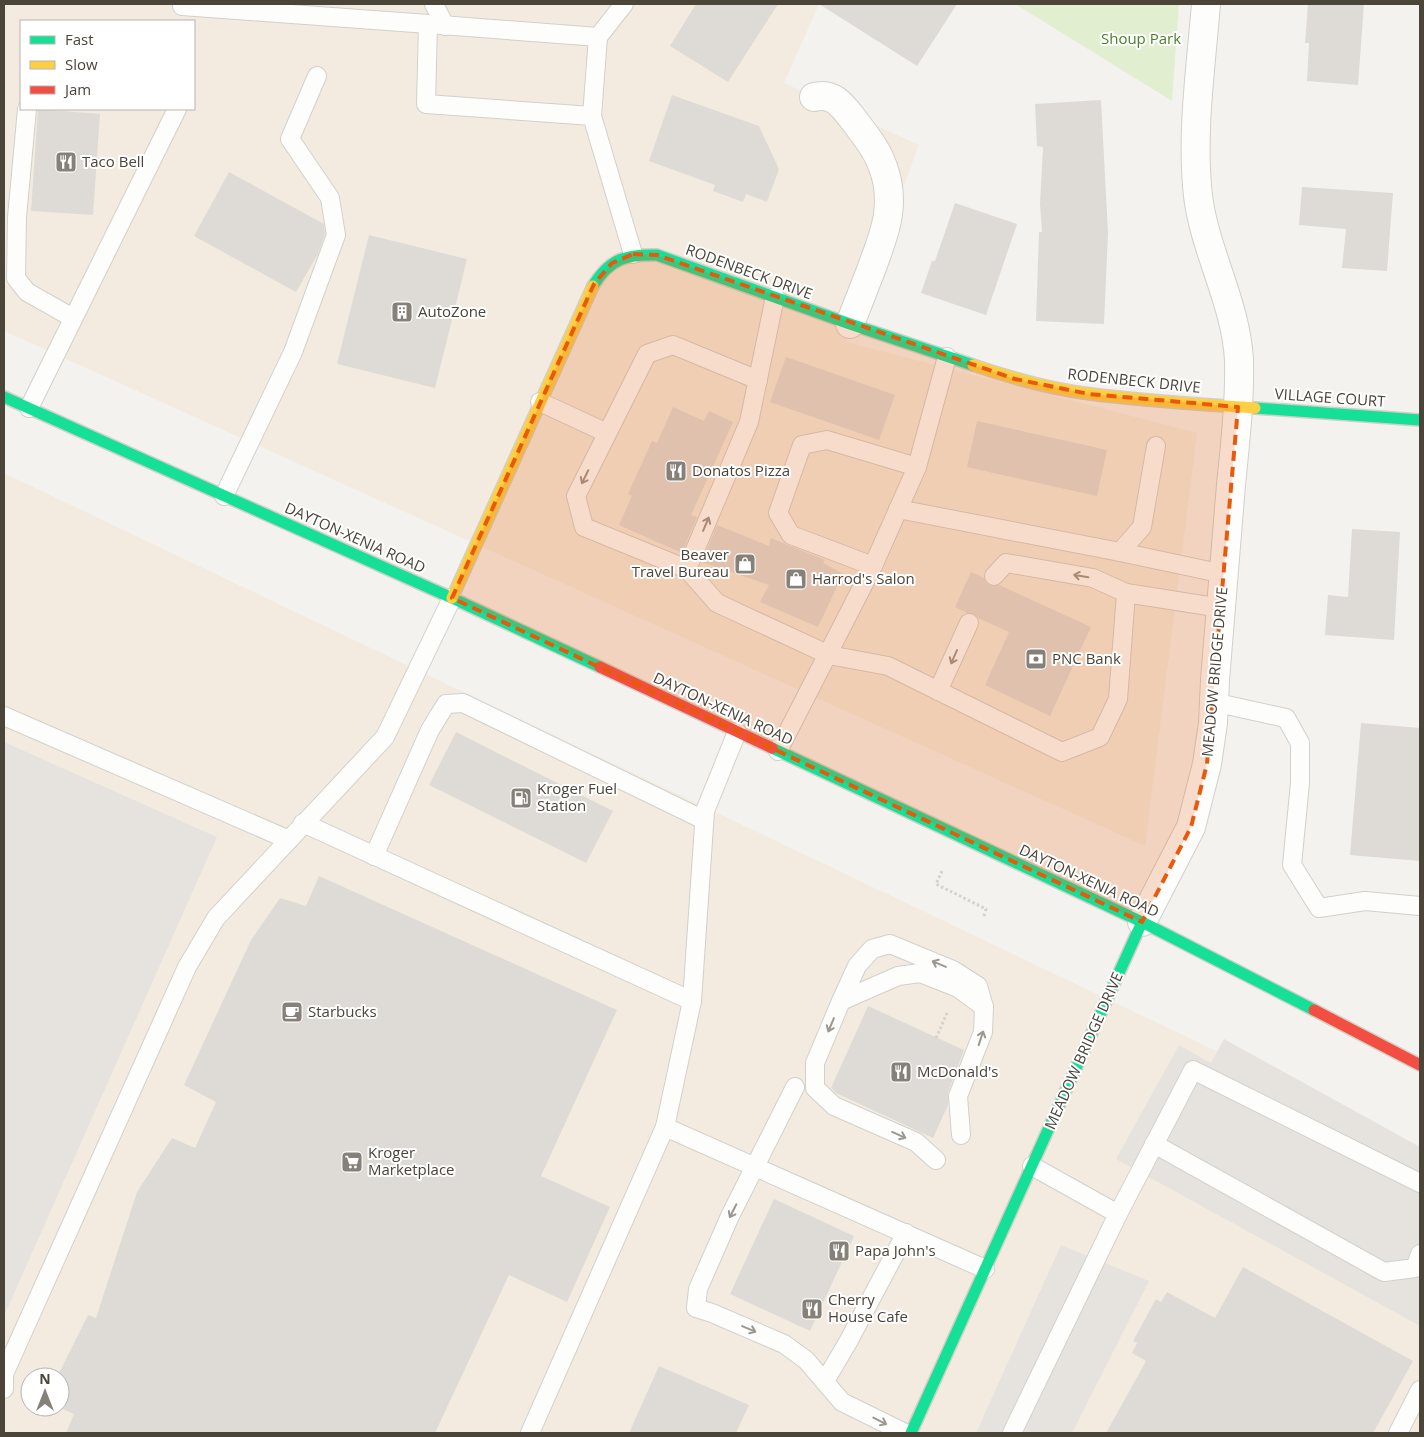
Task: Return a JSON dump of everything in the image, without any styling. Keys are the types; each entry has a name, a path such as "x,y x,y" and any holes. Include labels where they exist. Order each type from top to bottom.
{"street":[{"name":"MEADOW BRIDGE DRIVE","path":"911,1433 1142,922 1191,826 1207,764 1213,723 1213,702 1238,407 1239,359 1225,291 1198,196 1195,145 1206,4"},
{"path":"814,97 821,95 830,96 841,103 869,140 883,166 888,186 889,209 886,233 850,324"},
{"name":"RODENBECK DRIVE","path":"452,598 594,284 602,272 612,263 633,254 657,255 850,324 1015,379 1089,394 1238,407"},
{"name":"DAYTON-XENIA ROAD","path":"4,397 452,598 1142,922 1420,1065"},
{"name":"VILLAGE COURT","path":"1238,407 1420,420"}],"lane":[{"path":"434,4 436,25 426,104 592,116"},
{"path":"624,4 598,37 592,116 633,254"},
{"path":"182,10 598,37"},
{"path":"224,496 293,352 336,235 330,198 290,139 317,76"},
{"path":"27,110 17,217 16,278 27,292 73,318"},
{"path":"29,408 177,110"},
{"path":"687,569 749,422 774,297"},
{"path":"758,380 673,344 647,354 576,496 584,527 687,569 716,603 829,655 888,666 1062,752 1100,737 1118,699 1126,594"},
{"path":"778,751 829,655 873,566 917,467 947,357"},
{"path":"540,402 607,433"},
{"path":"873,566 791,535 778,513 802,445 827,440 917,467"},
{"path":"1120,552 1142,527 1156,446"},
{"path":"898,509 1224,574"},
{"path":"994,576 1006,563 1093,578 1126,594 1221,608"},
{"path":"4,1388 4,1374 187,967 216,918 385,737 452,598"},
{"path":"938,691 969,623"},
{"path":"1213,702 1286,718 1300,743 1300,783 1292,865 1319,908 1365,901 1420,906"},
{"path":"374,856 430,730 446,704 463,703 704,820"},
{"path":"4,716 289,840"},
{"path":"530,1433 665,1127 692,1001 705,811 737,732"},
{"path":"303,823 692,1001"},
{"path":"936,1160 916,1142 834,1106 815,1088 815,1063 857,966 872,949 890,944 953,970 978,986 984,1007 983,1032 958,1096 961,1135"},
{"path":"841,1001 898,976 920,973 958,988 984,1007"},
{"path":"1012,1433 1118,1214 1193,1070 1420,1183"},
{"path":"796,1087 730,1216 698,1288 696,1308 784,1344 806,1360 842,1402 905,1433"},
{"path":"665,1127 985,1269"},
{"path":"1154,1144 1384,1272 1415,1268 1420,1254"},
{"path":"1032,1166 1118,1214"},
{"path":"825,1380 848,1342 906,1233"},
{"path":"1398,1433 1420,1390"}],"path":[{"path":"942,872 936,884 986,909 984,916"},
{"path":"936,1038 950,1006"}],"highlighted area":[{"path":"633,254 657,255 1015,379 1089,394 1238,407 1207,764 1191,827 1142,922 452,598 594,284 612,263"}],"shaded area":[{"path":"4,4 819,4 784,83 919,145 846,342 1197,433 1145,846 4,331"},
{"path":"4,473 1420,1148 1420,1433 4,1433"},
{"path":"4,742 217,837 4,1316"},
{"path":"1224,1039 1420,1147 1420,1326 1116,1159 1179,1045 1211,1063"},
{"path":"1061,1245 1149,1281 1072,1433 976,1433"}],"green space":[{"name":"Shoup Park","path":"1015,4 1179,4 1172,101"}],"building":[{"path":"696,4 778,4 728,82 670,46"},
{"path":"819,4 957,4 917,66"},
{"path":"1308,4 1364,4 1358,85 1307,81 1309,43 1305,43"},
{"path":"672,95 759,126 779,169 767,202 746,194 743,202 713,191 715,185 649,161"},
{"path":"1101,100 1108,233 1104,324 1036,321 1039,232 1042,232 1040,204 1043,147 1037,146 1035,104"},
{"name":"Taco Bell","path":"38,110 100,114 93,215 31,211"},
{"path":"229,172 324,224 325,234 318,254 296,292 194,236"},
{"path":"1302,187 1393,193 1387,271 1342,268 1346,229 1299,225"},
{"path":"955,203 1017,224 986,315 921,293 932,261 935,261"},
{"name":"AutoZone","path":"369,235 467,259 435,388 337,364"},
{"path":"786,357 895,395 879,440 770,402"},
{"path":"673,407 704,421 709,411 733,422 691,515 697,517 682,553 619,525 632,496 628,494 652,441 657,443"},
{"path":"977,421 1107,450 1097,496 967,467"},
{"name":"Harrod's Salon","path":"717,525 769,546 771,538 825,560 823,563 843,574 818,627 760,602 769,585 702,562"},
{"path":"1352,529 1400,532 1394,640 1325,635 1328,595 1348,597"},
{"name":"PNC Bank","path":"971,572 984,578 986,583 991,586 999,585 1091,627 1050,716 985,685 1009,632 978,618 974,614 955,607"},
{"path":"1361,723 1420,728 1420,861 1350,855"},
{"name":"Kroger Fuel Station","path":"456,732 613,811 586,863 429,785"},
{"name":"Kroger Marketplace","path":"319,876 617,1010 541,1176 610,1207 567,1302 509,1275 435,1433 66,1433 74,1414 70,1412 70,1367 62,1367 88,1315 96,1318 137,1192 172,1138 195,1148 216,1102 184,1085 251,940 280,898 306,906"},
{"name":"McDonald's","path":"868,1006 964,1050 948,1092 948,1105 933,1138 836,1093 831,1088"},
{"path":"774,1199 854,1236 810,1331 730,1294"},
{"path":"1243,1267 1413,1361 1373,1433 1106,1433 1146,1361 1132,1353 1137,1343 1133,1341 1156,1299 1161,1302 1167,1292 1215,1318"},
{"path":"659,1366 749,1405 736,1433 629,1433"}],"traffic: fast":[{"path":"593,286 606,269 620,260 637,255 657,255 850,324 973,365"},
{"path":"4,397 452,598 600,667"},
{"path":"1255,408 1420,420"},
{"path":"772,748 1142,922 1314,1010"},
{"path":"911,1433 1142,922"}],"traffic: slow":[{"path":"452,598 593,286"},
{"path":"973,365 1031,382 1076,392 1255,408"}],"traffic: jam":[{"path":"600,667 772,748"},
{"path":"1314,1010 1420,1065"}],"place":[{"name":"Taco Bell","path":"66,162"},
{"name":"AutoZone","path":"402,312"},
{"name":"Donatos Pizza","path":"676,471"},
{"name":"Beaver Travel Bureau","path":"745,564"},
{"name":"Harrod's Salon","path":"796,579"},
{"name":"PNC Bank","path":"1036,659"},
{"name":"Kroger Fuel Station","path":"521,798"},
{"name":"Starbucks","path":"292,1012"},
{"name":"McDonald's","path":"901,1072"},
{"name":"Kroger Marketplace","path":"352,1162"},
{"name":"Papa John's","path":"839,1251"},
{"name":"Cherry House Cafe","path":"812,1309"}]}
